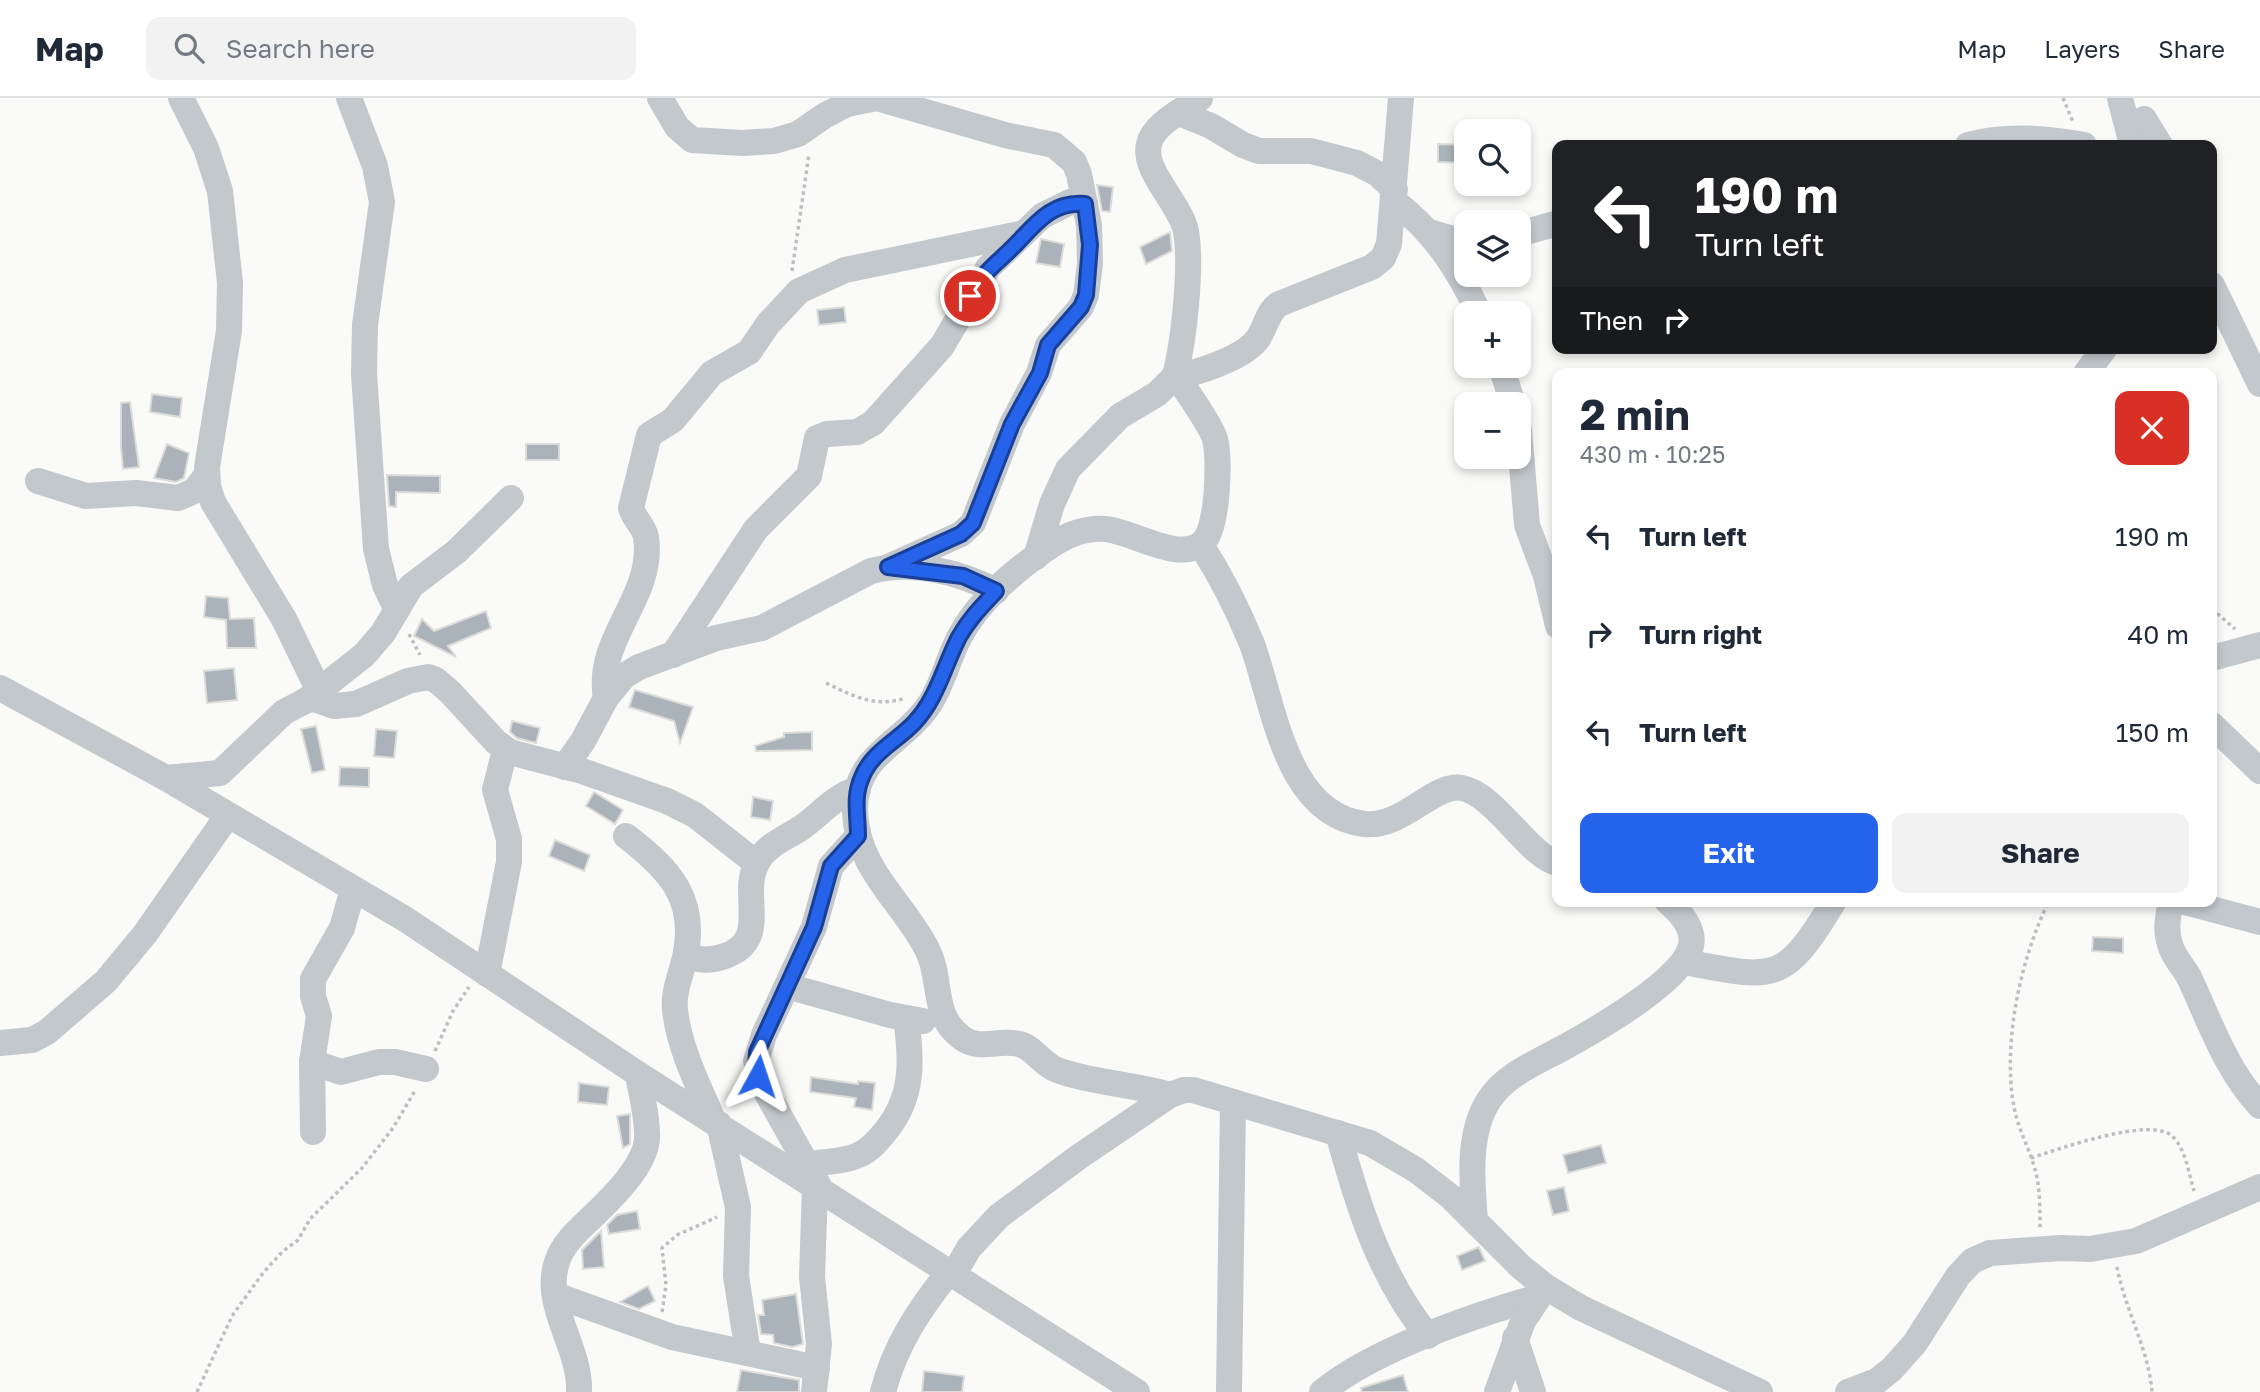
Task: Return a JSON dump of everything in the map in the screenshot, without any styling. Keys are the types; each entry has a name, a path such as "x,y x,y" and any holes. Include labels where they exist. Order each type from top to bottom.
{"street":[{"path":"181,98 206,148 220,191 229,264 231,310 207,475 213,502 284,619 315,699 334,706 356,704 408,681 428,677 450,692 505,750 621,784 695,815 756,863"},
{"path":"349,98 375,166 382,202 365,325 364,374 376,549 381,573 397,610"},
{"path":"565,767 583,741 606,698 624,676 716,638 762,628 851,580 888,567 961,534 973,523 1012,424 1040,373 1048,345 1081,307 1086,295 1090,254 1085,204 1074,162 1054,145 1005,135 877,98 847,104 798,134 774,141 743,143 692,140 677,127 660,98"},
{"path":"1175,376 1191,374 1247,349 1257,340 1269,311 1279,303 1372,267 1383,258 1389,244 1401,98"},
{"path":"2120,98 2131,140"},
{"path":"1036,557 1052,504 1068,469 1120,416 1157,394 1175,376 1181,354 1187,280 1186,231 1178,211 1150,163 1148,147 1153,134 1190,106 1211,126 1259,151 1311,151 1357,163 1378,174 1394,196 1448,255 1473,301"},
{"path":"2142,108 2146,140"},
{"path":"2142,108 2158,140"},
{"path":"1986,140 2031,140"},
{"path":"673,655 756,530 809,476 817,438 827,434 858,432 873,424 942,346 988,268 1042,216 1070,202 1085,204"},
{"path":"1531,231 1552,225"},
{"path":"1429,232 1454,239"},
{"path":"606,698 605,663 613,641 635,601 645,567 645,533 633,516 631,508 645,442 651,433 673,420 712,373 749,352 761,332 790,297 845,270 1024,233"},
{"path":"2217,295 2260,384"},
{"path":"2089,368 2100,354"},
{"path":"951,1028 940,1011 933,962 912,923 872,871 858,832 855,811 858,789 870,762 914,723 938,688 959,638 973,614 1036,557 1058,542 1082,531 1104,528 1175,551 1201,545 1209,534 1213,519 1217,452 1215,438 1210,424 1175,376"},
{"path":"1522,469 1527,525 1546,576 1552,601"},
{"path":"38,481 86,496 136,492 178,498 194,491 207,475"},
{"path":"166,778 220,773 284,712 349,669 364,655 411,586 456,552 511,498"},
{"path":"1201,545 1216,568 1243,623 1290,761 1308,792 1321,805 1350,820 1366,824 1387,822 1403,816 1443,791 1458,788 1470,791 1485,801 1541,853 1552,859"},
{"path":"888,567 963,576 996,591"},
{"path":"2217,658 2260,645"},
{"path":"0,688 166,778 353,888 638,1074 814,1180 951,1274 1137,1392"},
{"path":"2217,730 2260,771"},
{"path":"490,976 509,862 509,839 495,790 505,750"},
{"path":"686,954 697,959 715,959 737,950 747,940 751,930 753,873 756,863 771,847 801,828 847,792 858,789"},
{"path":"0,1043 32,1040 47,1032 106,981 145,934 228,815"},
{"path":"555,1295 652,1330 748,1353 816,1380 819,1344 812,1277 814,1180 764,1088 756,1067 757,1052 814,927 831,866 858,836 858,832"},
{"path":"626,836 655,858 678,886 686,916 686,954 676,991 675,1009 678,1028 717,1123 738,1208 736,1276 748,1353"},
{"path":"313,1132 312,1062 319,1016 313,996 313,979 342,928 349,911 353,888"},
{"path":"1475,1220 1472,1186 1476,1135 1482,1113 1497,1089 1513,1076 1584,1037 1651,992 1684,962 1691,946 1691,935 1686,921 1673,907"},
{"path":"1684,962 1737,972 1762,973 1785,966 1799,954 1830,907"},
{"path":"2170,907 2166,930 2170,947 2189,977 2196,998 2232,1070 2245,1091 2260,1106"},
{"path":"2204,907 2260,922"},
{"path":"787,986 906,1018 937,1022 951,1028 969,1042 991,1045 1016,1043 1024,1046 1048,1066 1068,1073 1170,1095"},
{"path":"814,1180 869,1149 888,1128 906,1097 911,1056 906,1018"},
{"path":"312,1062 341,1072 379,1062 395,1062 426,1069"},
{"path":"579,1392 576,1360 557,1307 553,1278 557,1260 572,1237 611,1196 645,1152 647,1136 638,1074"},
{"path":"883,1392 893,1359 910,1324 969,1248 999,1216 1170,1095 1185,1090 1193,1090 1370,1143 1416,1170 1451,1197 1521,1267 1542,1292 1760,1392"},
{"path":"1229,1392 1233,1102"},
{"path":"1338,1133 1348,1170 1384,1269 1405,1307 1428,1336"},
{"path":"1848,1392 1877,1381 1892,1369 1915,1343 1958,1276 1972,1261 1990,1253 2114,1246 2136,1241 2260,1187"},
{"path":"1322,1392 1361,1367 1428,1336 1542,1292"},
{"path":"1497,1392 1515,1338 1542,1292"},
{"path":"1515,1338 1533,1392"}],"path":[{"path":"790,297 796,229 812,124"},
{"path":"397,610 428,677"},
{"path":"826,683 874,703 894,702 938,688"},
{"path":"2041,1250 2037,1175 2014,1109 2010,1071 2022,974 2046,907"},
{"path":"197,1392 232,1316 263,1273 282,1252 298,1240 310,1219 349,1183 382,1143 426,1069 462,996 474,984 490,976"},
{"path":"2031,1158 2062,1147 2133,1130 2157,1128 2175,1138 2180,1147 2199,1212"},
{"path":"652,1330 665,1305 666,1285 661,1251 664,1244 677,1235 738,1208"},
{"path":"2114,1246 2124,1301 2151,1371 2152,1392"}],"building":[{"path":"1438,144 1454,145 1454,163 1438,162"},
{"path":"1097,185 1113,187 1110,212 1102,211"},
{"path":"1170,232 1172,251 1146,264 1140,247"},
{"path":"1041,239 1064,244 1060,267 1036,263"},
{"path":"844,307 846,322 819,325 817,310"},
{"path":"152,394 182,398 180,417 150,412"},
{"path":"130,402 139,467 123,469 121,403"},
{"path":"167,444 189,453 184,478 176,482 154,478"},
{"path":"526,444 559,444 559,460 526,460"},
{"path":"387,475 440,476 440,493 396,492 396,507 389,506"},
{"path":"206,596 228,598 230,619 254,618 256,648 227,648 226,620 204,617"},
{"path":"486,611 491,628 448,646 456,657 414,636 422,619 434,631"},
{"path":"234,668 237,700 207,703 204,671"},
{"path":"635,690 693,707 680,743 674,721 629,707"},
{"path":"512,721 540,728 536,743 517,738 510,732"},
{"path":"316,726 325,770 312,773 301,729"},
{"path":"376,729 397,731 394,758 374,756"},
{"path":"812,732 812,750 756,751 755,746 784,737 784,733"},
{"path":"340,767 369,768 369,787 339,786"},
{"path":"594,792 623,810 615,824 586,806"},
{"path":"753,797 773,801 770,820 751,817"},
{"path":"555,840 590,855 584,871 549,856"},
{"path":"2093,937 2123,938 2123,953 2092,951"},
{"path":"811,1077 858,1084 858,1081 875,1083 872,1110 854,1107 856,1098 810,1092"},
{"path":"579,1083 609,1087 607,1105 578,1102"},
{"path":"630,1114 630,1144 623,1148 617,1116"},
{"path":"1601,1145 1606,1163 1568,1173 1563,1155"},
{"path":"1564,1187 1569,1211 1553,1215 1547,1191"},
{"path":"637,1211 640,1229 609,1234 607,1225 617,1215"},
{"path":"601,1231 604,1267 583,1269 582,1250"},
{"path":"1479,1247 1485,1261 1462,1270 1457,1256"},
{"path":"648,1286 655,1301 639,1309 620,1302"},
{"path":"796,1294 803,1344 792,1347 774,1343 773,1335 761,1334 758,1315 764,1315 762,1300"},
{"path":"741,1370 799,1380 799,1392 737,1392"},
{"path":"924,1371 964,1376 962,1392 922,1392"},
{"path":"1403,1375 1408,1392 1362,1392 1361,1388"}],"route":[{"path":"758,1076 757,1052 814,927 831,866 858,836 855,811 862,775 870,762 914,723 929,705 959,638 973,614 996,591 963,576 933,570 888,567 961,534 973,523 988,491 1012,424 1040,373 1048,345 1081,307 1086,295 1090,280 1090,245 1085,204 1070,202 1042,216 1017,243 988,268 970,296"}]}
